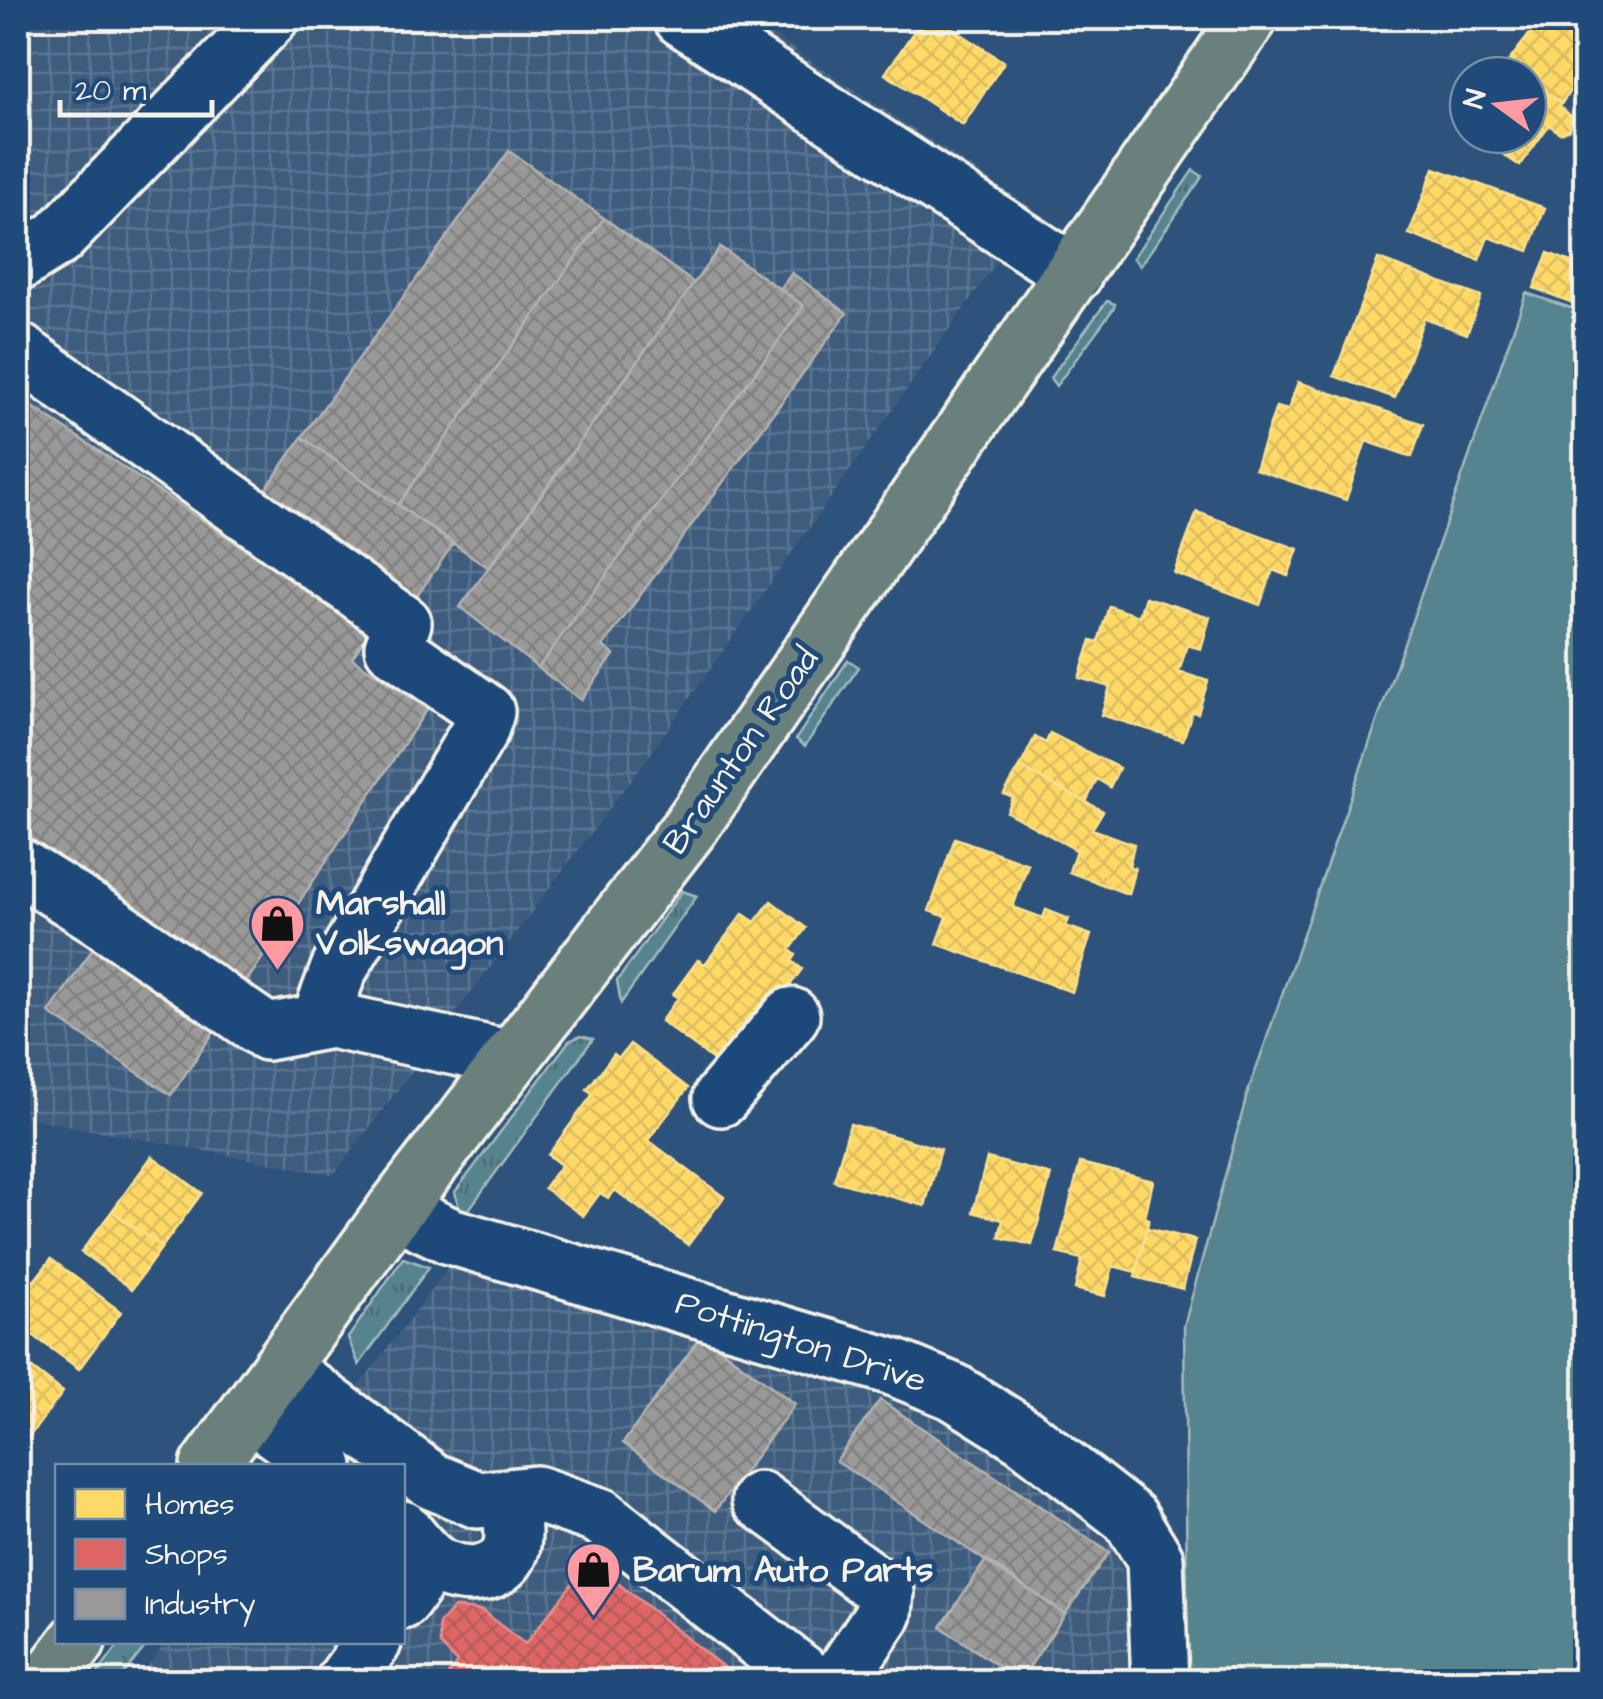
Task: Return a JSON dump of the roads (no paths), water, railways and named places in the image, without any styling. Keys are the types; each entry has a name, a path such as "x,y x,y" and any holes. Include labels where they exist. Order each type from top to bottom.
{"main road":[{"name":"Braunton Road","path":"210,1464 395,1210 692,826 1248,18"},
{"path":"47,1682 76,1644"}],"street":[{"path":"18,263 58,238 270,18"},
{"path":"685,18 1074,274"},
{"path":"18,351 403,623 394,646 486,712 480,730 340,969 319,1022"},
{"path":"18,866 267,1032 331,1020 512,1059"},
{"path":"722,1098 791,1016"},
{"name":"Pottington Drive","path":"395,1210 450,1236 894,1367 954,1392 1024,1436 1130,1518 1155,1559 1160,1682"},
{"path":"281,1368 432,1480 478,1500 536,1494 600,1516 814,1682"},
{"path":"249,1412 322,1464"},
{"path":"412,1564 452,1573 482,1574 498,1566 512,1546 509,1498"},
{"path":"760,1500 886,1592 884,1613 838,1682"},
{"path":"344,1682 372,1644"}],"place":[{"name":"Marshall Volkswagon","path":"277,972"},
{"name":"Barum Auto Parts","path":"594,1619"}]}
